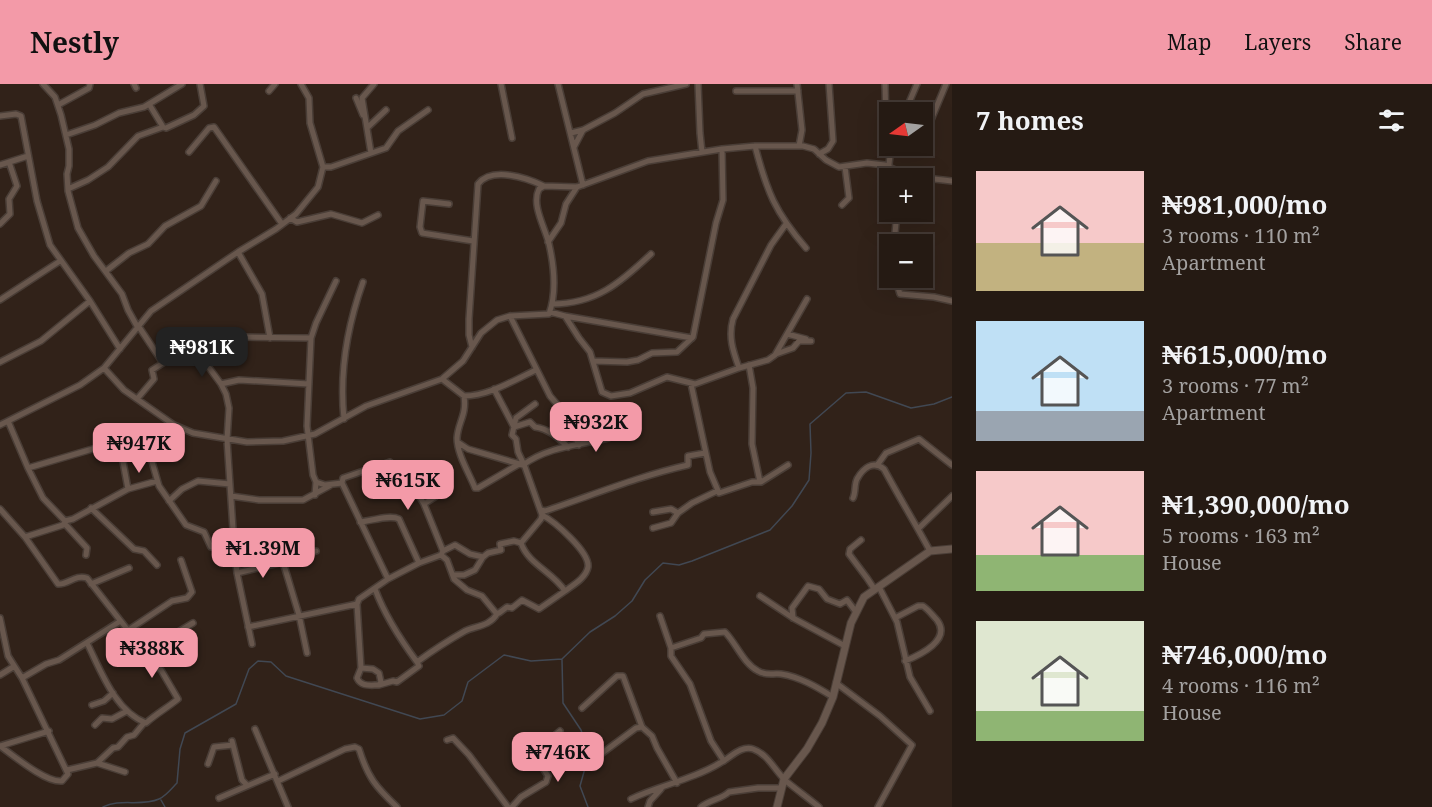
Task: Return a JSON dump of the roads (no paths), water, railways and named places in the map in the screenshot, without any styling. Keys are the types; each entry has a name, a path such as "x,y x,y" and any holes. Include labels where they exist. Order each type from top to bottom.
{"street":[{"path":"43,84 55,97 66,135 69,149 68,189 82,237 122,294 128,310 163,363 152,370 154,379 137,399"},
{"path":"58,105 89,88 90,84"},
{"path":"66,135 95,125 119,113 144,107 182,84"},
{"path":"68,189 108,167 138,136 166,128 194,115 205,106 200,84"},
{"path":"269,91 275,84"},
{"path":"0,425 80,386 104,368 152,311 282,225 318,187 323,167 310,123 309,98 301,84"},
{"path":"371,153 362,98 374,84"},
{"path":"501,84 512,138"},
{"path":"558,84 572,133 583,185"},
{"path":"572,133 583,130 615,113 643,94 686,84"},
{"path":"698,84 699,133 702,152"},
{"path":"797,84 802,130 799,146"},
{"path":"819,154 828,149 833,141 829,84"},
{"path":"885,84 886,102"},
{"path":"909,102 917,84"},
{"path":"933,115 946,84"},
{"path":"736,91 798,91"},
{"path":"356,98 367,124"},
{"path":"149,104 163,127"},
{"path":"367,124 386,110"},
{"path":"323,167 331,167 386,148 398,132 428,110"},
{"path":"0,116 16,114 21,116 37,201 50,245 90,301 120,350"},
{"path":"189,152 209,128 214,127 282,225"},
{"path":"574,147 583,130"},
{"path":"755,146 769,194 786,224 807,248"},
{"path":"472,347 469,319 473,241 480,181 507,175 524,177 544,186 577,187 648,161 722,148 755,146 799,146 814,149 831,164 845,167 867,163 891,168"},
{"path":"593,361 627,362 638,360 652,353 677,352 692,338 723,200 722,148"},
{"path":"0,165 28,156"},
{"path":"887,166 890,156"},
{"path":"0,224 10,214 9,199 17,186 9,162"},
{"path":"842,205 849,198 845,167"},
{"path":"933,179 952,181"},
{"path":"106,271 129,254 148,244 165,225 201,206 216,181"},
{"path":"544,186 539,189 536,198 554,273 550,312"},
{"path":"548,242 561,223 566,204 577,187"},
{"path":"448,204 423,201 420,227 422,233 473,241"},
{"path":"290,218 297,222 331,214 362,223 378,215"},
{"path":"739,368 730,331 771,245 786,224"},
{"path":"551,255 556,232"},
{"path":"238,252 262,294 270,338"},
{"path":"552,304 581,301 608,290 621,282 651,255"},
{"path":"0,300 60,261"},
{"path":"315,495 316,482 308,436 311,338 336,281"},
{"path":"344,419 345,347 363,282"},
{"path":"898,288 900,294 952,301"},
{"path":"776,354 807,299"},
{"path":"0,362 41,341 90,301"},
{"path":"104,368 124,390 174,425 193,434 248,442 283,441 308,436 366,406 442,379 463,361 481,333 510,316 550,312 692,338"},
{"path":"510,316 536,370 550,396 562,410 579,445"},
{"path":"564,316 590,352 600,387 606,395 630,393 667,376 691,384 768,360 776,354 793,348 799,341 811,341 787,334"},
{"path":"242,337 311,338"},
{"path":"202,358 226,393 229,408 227,440 234,544 237,573 252,644"},
{"path":"749,365 753,388 752,444 760,482"},
{"path":"442,379 464,396 476,395 536,370"},
{"path":"221,384 239,380 309,384"},
{"path":"691,384 705,453 717,491"},
{"path":"494,389 514,427"},
{"path":"464,396 465,413 457,438 460,452 476,488 541,453 608,438"},
{"path":"521,464 516,440 512,435 516,418 535,404"},
{"path":"8,421 43,498 87,548 86,555"},
{"path":"514,427 530,422 535,427 553,433 567,447"},
{"path":"28,468 174,425"},
{"path":"144,434 158,481 186,525 204,532 211,547 234,544"},
{"path":"879,464 886,453 920,439 952,465"},
{"path":"119,440 128,489"},
{"path":"417,662 466,631 474,630 494,619 507,607 512,608 522,600 539,609 565,591 588,569 588,561 566,533 539,508 525,467 468,449 458,442"},
{"path":"542,512 662,470 686,465 688,456 705,453"},
{"path":"388,579 342,483 343,478 390,462 404,479 409,480 424,504 442,553 453,575 465,588 482,596 497,614"},
{"path":"853,498 857,480 865,468 879,464 930,551"},
{"path":"653,528 671,523 678,513 692,503 717,491 719,493 752,482 760,482 788,465"},
{"path":"409,480 420,473 423,474 436,494 424,504"},
{"path":"25,537 73,519 128,489 158,481"},
{"path":"169,501 182,489 198,481 230,484"},
{"path":"316,482 326,485 342,483"},
{"path":"231,496 259,500 303,500 332,484"},
{"path":"918,529 952,496"},
{"path":"91,508 134,549 144,551 157,565"},
{"path":"653,512 671,509 678,513"},
{"path":"1,511 25,537 58,584 82,577 87,578 119,622 145,652 151,665 161,670 178,699 163,711 156,713 134,735 127,737 97,763 67,770"},
{"path":"521,543 541,519 542,512"},
{"path":"360,522 377,521 387,516 399,519 419,563"},
{"path":"861,540 850,549 849,554 877,589 895,618 910,677 930,711"},
{"path":"453,575 464,575 475,570 488,553 501,550 500,544 514,541 521,543 530,558 561,584 565,591"},
{"path":"375,589 383,611 419,666 397,682 367,686 361,684 357,678 361,668 357,604 359,599 388,579 457,545 470,554 483,557"},
{"path":"777,807 784,779 807,749 833,697 845,646 856,612 864,597 930,551 952,549"},
{"path":"237,573 316,551"},
{"path":"127,631 172,601 187,598 192,592 181,560"},
{"path":"283,562 299,615 307,653"},
{"path":"91,585 129,568"},
{"path":"793,618 792,608 808,586 819,589 827,598 840,604 848,600 856,612"},
{"path":"760,596 793,618 845,646"},
{"path":"248,627 357,604"},
{"path":"895,618 918,606 923,606 940,624 941,633 938,642 925,653 905,661"},
{"path":"660,616 672,648 671,656 690,684 711,741 724,761"},
{"path":"0,620 8,656 49,731 68,774 62,782 56,782 0,746"},
{"path":"22,678 46,664 60,660 119,622"},
{"path":"145,652 193,623"},
{"path":"672,648 701,638 704,634 724,632 756,671 767,675 781,674 808,682 833,697"},
{"path":"87,643 113,693 127,711 144,723"},
{"path":"0,675 14,667"},
{"path":"361,668 376,670 381,679 379,685"},
{"path":"582,708 620,674 623,676 642,727 652,736 677,783"},
{"path":"836,683 880,716 912,745 878,807"},
{"path":"92,705 104,701 113,693"},
{"path":"95,726 102,718 112,719 127,711"},
{"path":"597,757 636,728 642,727"},
{"path":"255,729 288,807"},
{"path":"0,746 49,731"},
{"path":"447,740 453,738 470,754 510,807 521,797 546,782 548,776 541,765 541,759 551,752 548,741 560,731"},
{"path":"208,764 214,747 233,743 242,780 247,785"},
{"path":"278,782 345,748 354,747 359,749 368,773 378,789 398,807"},
{"path":"631,799 653,789 661,789 677,783 724,761 743,748 754,749 768,759 784,779 819,807"},
{"path":"97,763 125,772"},
{"path":"219,798 275,774"},
{"path":"701,807 710,800 729,792 781,788"},
{"path":"648,807 650,801 661,789"}],"waterway":[{"path":"103,807 116,803 152,801 166,794 177,783 180,749 185,733 236,704 249,669 258,661 271,662 286,676 420,719 444,715 462,701 468,682 504,655 531,661 562,659 590,632 615,616 632,601 645,580 663,563 679,565 692,561 770,530 792,506 809,480 810,424 846,393 866,392 911,408 934,404 952,397"},
{"path":"562,660 563,703 581,730 589,754 580,786 588,807"},
{"path":"161,800 165,807"}]}
